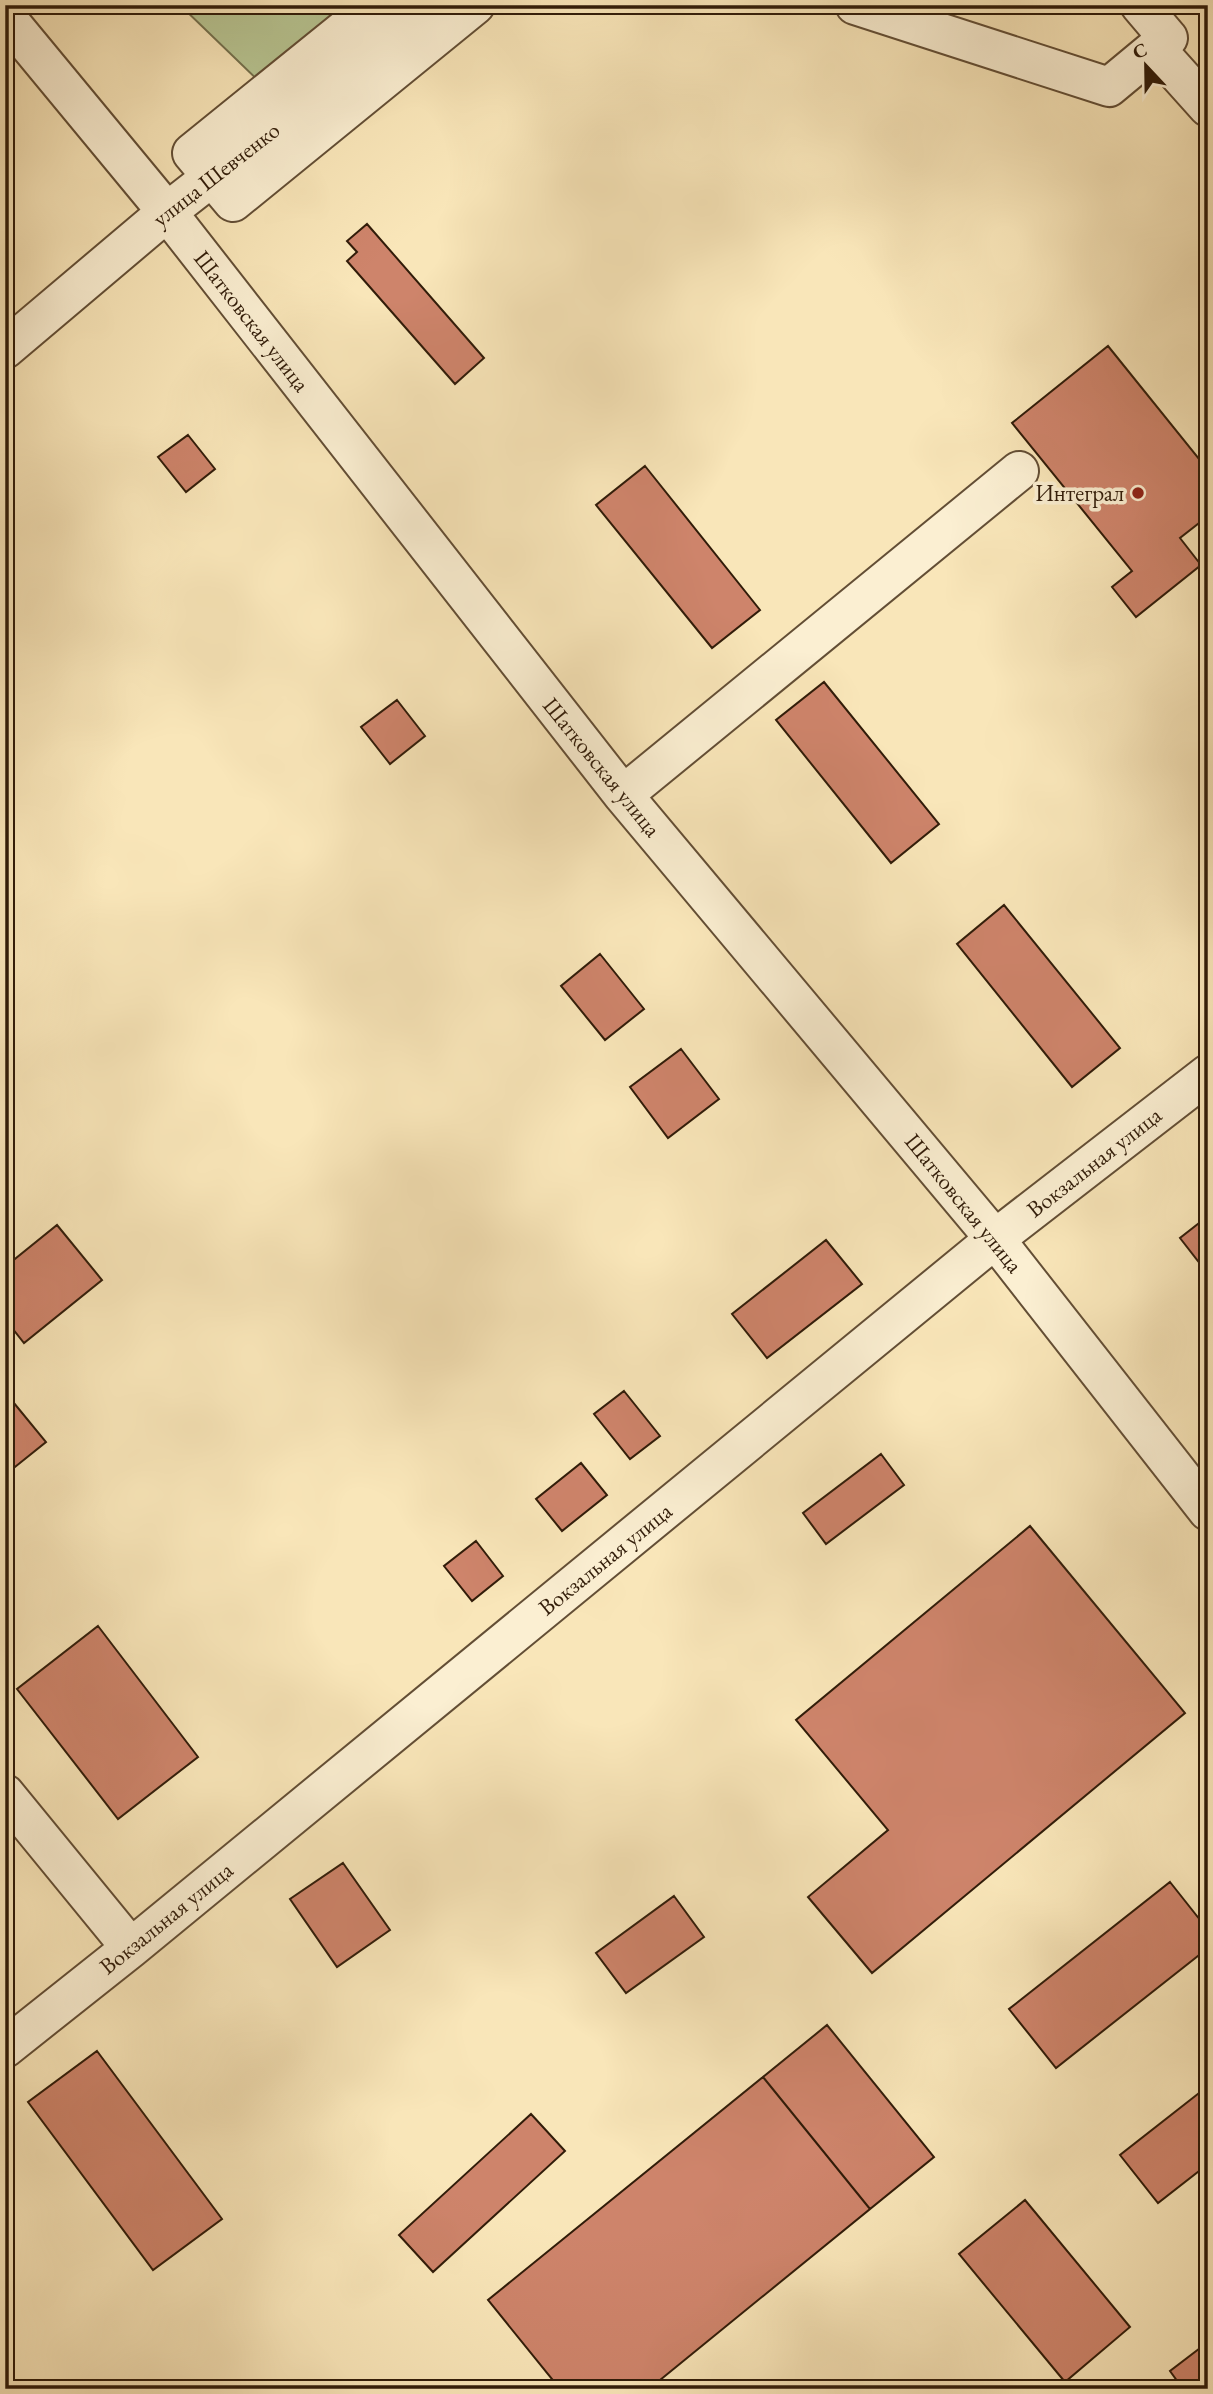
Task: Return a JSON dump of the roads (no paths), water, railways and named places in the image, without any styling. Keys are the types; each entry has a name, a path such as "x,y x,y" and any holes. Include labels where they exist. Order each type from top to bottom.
{"street":[{"path":"375,5 192,153 233,202 475,5"},
{"name":"улица Шевченко","path":"5,349 167,212 432,5"},
{"path":"855,5 1110,87 1168,38 1140,5"},
{"name":"Шатковская улица","path":"5,16 167,212 623,795 995,1239 1208,1511"},
{"path":"1156,49 1208,107"},
{"path":"623,795 1019,471"},
{"name":"Вокзальная улица","path":"5,2048 131,1948 995,1239 1208,1074"},
{"path":"5,1794 131,1948"}],"place":[{"name":"Интеграл","path":"1138,493"}]}
